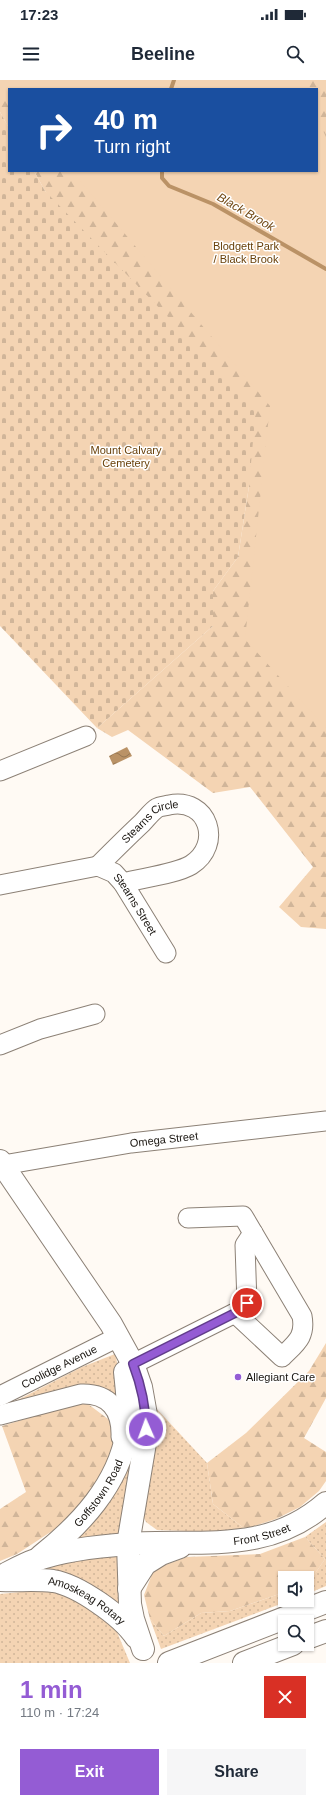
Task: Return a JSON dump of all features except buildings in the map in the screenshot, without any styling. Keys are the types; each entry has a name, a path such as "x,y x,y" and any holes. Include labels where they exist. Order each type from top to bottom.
{"main road":[{"name":"Goffstown Road","path":"2,1163 100,1306 133,1364 141,1386 146,1415 144,1451 128,1544 129,1589 133,1619 146,1656"},
{"name":"Goffstown Road","path":"36,1560 61,1540 81,1520 109,1483 121,1456 127,1433 129,1410 124,1368 118,1337"},
{"name":"Front Street","path":"128,1544 242,1540 279,1532 306,1518 326,1503"},
{"path":"135,1507 139,1530 190,1543"},
{"path":"129,1589 145,1564 161,1554 190,1543"},
{"path":"0,1577 36,1560 70,1552 128,1544"},
{"name":"Amoskeag Rotary","path":"0,1580 54,1582 81,1592 104,1606 124,1621 146,1656"},
{"path":"169,1663 326,1602"},
{"path":"314,1635 326,1631"},
{"path":"244,1663 278,1650"}],"street":[{"path":"0,771 86,736"},
{"name":"Stearns Circle","path":"98,866 158,808 175,804 190,806 202,813 209,828 209,839 202,854 191,865 123,883"},
{"path":"0,885 98,866"},
{"name":"Stearns Street","path":"98,866 114,873 123,883 166,953"},
{"path":"0,1045 40,1029 95,1014"},
{"name":"Omega Street","path":"2,1163 131,1143 326,1121"},
{"path":"188,1218 243,1216 302,1316 304,1327 300,1339 282,1357 235,1313"},
{"path":"133,1364 235,1313 247,1303 245,1245 254,1233"},
{"name":"Coolidge Avenue","path":"0,1396 118,1337"},
{"path":"0,1415 81,1394 90,1394 102,1398 112,1404 117,1412 120,1423 121,1456"}],"green space":[{"path":"0,80 326,80 326,929 301,927 279,907 313,867 250,787 213,793 128,730 112,737 97,728 213,626 213,591 238,557 249,486 45,191 35,172 318,172 318,88 8,88 8,126 0,112"},
{"path":"0,80 299,80 303,88 8,88 8,96 0,87"},
{"name":"Mount Calvary Cemetery","path":"0,112 8,126 8,172 35,172 45,191 256,407 249,486 238,557 213,591 213,626 97,728 0,626"},
{"name":"Blodgett Park / Black Brook","path":"318,120 326,137 326,728 245,639 270,406 73,172 318,172"},
{"path":"326,1343 326,1398 304,1438 326,1452 326,1481 319,1491 300,1507 276,1519 245,1529 213,1504 207,1463 246,1433 309,1371"},
{"path":"115,1354 122,1383 123,1414 108,1395 8,1405 82,1367"},
{"path":"84,1401 112,1422 114,1453 100,1484 72,1518 17,1554 0,1561 0,1509 26,1492 2,1426"},
{"path":"154,1406 207,1463 213,1504 245,1529 216,1532 157,1530 146,1522 141,1512"},
{"path":"131,1440 132,1483 117,1539 61,1547"},
{"path":"326,1522 326,1586 314,1591 314,1575 325,1559 305,1537"},
{"path":"305,1537 325,1559 314,1575 314,1571 278,1571 278,1594 230,1611 201,1613 164,1636 150,1619 144,1595 154,1569 187,1557 260,1554"},
{"path":"117,1552 125,1618 14,1575 40,1564"},
{"path":"52,1589 87,1603 117,1632 130,1663 0,1663 0,1594"},
{"path":"278,1594 278,1605 161,1649 150,1619 164,1636 201,1613 230,1611"}],"water":[{"path":"127,747 132,756 113,765 109,756"}],"waterway":[{"name":"Black Brook","path":"171,88 174,80"},
{"name":"Black Brook","path":"162,172 162,178 169,186 213,204 326,269"}],"place":[{"name":"Allegiant Care","path":"238,1377"}],"route":[{"path":"146,1429 146,1415 141,1386 133,1364 235,1313 247,1303"}]}
